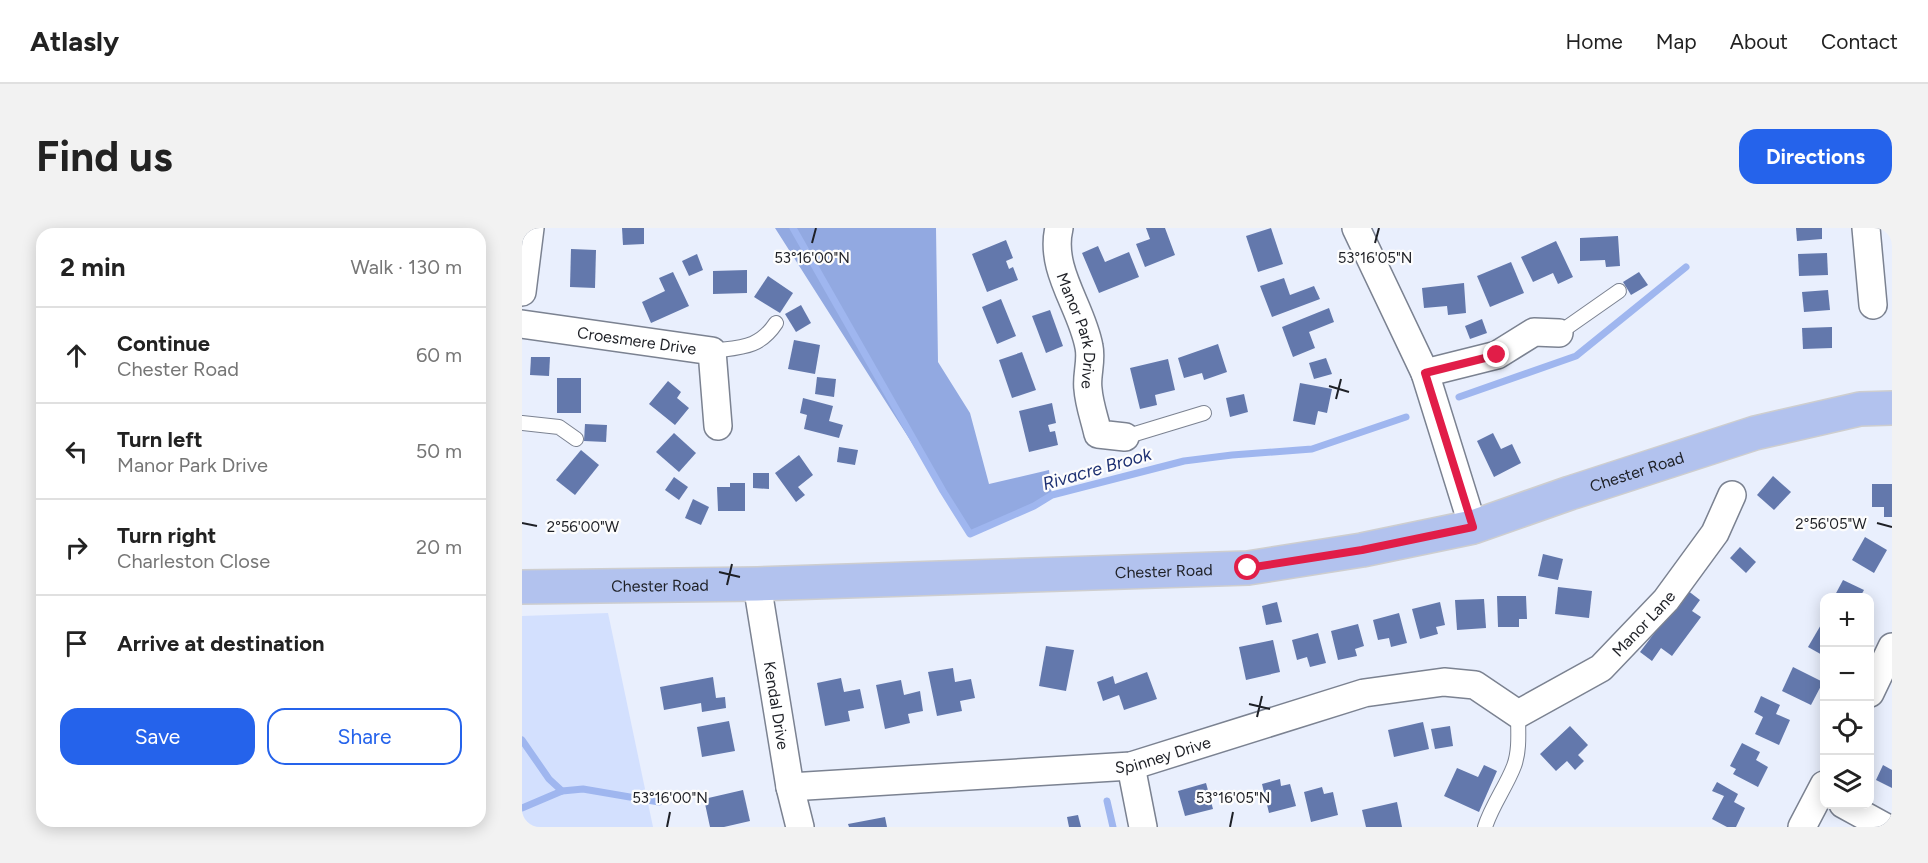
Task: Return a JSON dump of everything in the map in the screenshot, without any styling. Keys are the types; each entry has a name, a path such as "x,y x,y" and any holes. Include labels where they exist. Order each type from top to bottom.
{"main road":[{"name":"Chester Road","path":"522,587 757,584 1248,568 1362,550 1473,527 1755,433 1860,409 1892,408"}],"street":[{"path":"522,292 530,228"},
{"name":"Manor Park Drive","path":"1059,228 1055,244 1065,284 1090,349 1088,389 1093,441 1125,437"},
{"path":"1356,228 1425,373 1473,527"},
{"path":"1866,228 1873,305"},
{"name":"Croesmere Drive","path":"522,324 712,351 718,426"},
{"path":"1425,373 1497,355 1534,332 1559,333"},
{"name":"Manor Lane","path":"1518,714 1601,668 1666,600 1715,533 1732,495"},
{"name":"Kendal Drive","path":"757,584 790,787 800,827"},
{"path":"1874,683 1892,647"},
{"name":"Spinney Drive","path":"790,787 1131,766 1364,693 1444,682 1475,685 1518,714"},
{"path":"1131,766 1143,827"},
{"path":"1802,827 1820,804"},
{"path":"1854,809 1885,827"}],"lane":[{"path":"1559,333 1618,291"},
{"path":"712,351 757,343 769,334 776,323"},
{"path":"1125,437 1204,413"},
{"path":"522,423 559,427 576,440"},
{"path":"1485,827 1491,809 1514,767 1518,748 1518,714"}],"shaded area":[{"path":"775,228 936,228 938,362 970,413 989,484 1049,470 1052,495 1034,506 970,534"},
{"path":"608,613 653,827 522,827 522,616"}],"building":[{"path":"622,228 644,228 644,244 623,245"},
{"path":"1146,228 1165,228 1175,255 1145,267 1136,244 1150,239"},
{"path":"1271,228 1283,264 1258,272 1246,236"},
{"path":"1796,228 1822,228 1822,239 1797,241"},
{"path":"1618,236 1620,266 1606,267 1605,260 1580,261 1580,238"},
{"path":"1006,240 1013,258 1006,261 1009,269 1013,267 1018,280 987,292 972,254"},
{"path":"1556,241 1573,277 1558,284 1553,273 1533,282 1521,257"},
{"path":"1098,246 1105,262 1129,252 1139,277 1099,293 1082,253"},
{"path":"571,249 596,250 595,288 570,287"},
{"path":"1827,253 1828,275 1799,276 1798,254"},
{"path":"697,254 703,270 689,276 682,261"},
{"path":"1511,262 1524,293 1490,307 1477,276"},
{"path":"747,270 747,293 713,294 713,271"},
{"path":"673,272 689,306 651,323 642,302 665,291 659,278"},
{"path":"1639,272 1648,285 1631,295 1623,282"},
{"path":"768,276 793,293 780,313 754,297"},
{"path":"1284,278 1290,295 1314,286 1320,299 1272,317 1260,286"},
{"path":"1464,283 1466,313 1448,315 1447,306 1424,308 1422,288"},
{"path":"1828,290 1830,310 1804,312 1802,292"},
{"path":"1001,299 1016,336 997,344 982,307"},
{"path":"801,305 811,323 796,332 785,314"},
{"path":"1329,308 1334,322 1309,332 1315,348 1293,357 1282,327"},
{"path":"1050,310 1063,346 1046,353 1032,316"},
{"path":"1482,319 1487,333 1470,339 1465,326"},
{"path":"1832,327 1832,348 1803,349 1802,328"},
{"path":"794,340 820,345 815,374 788,369"},
{"path":"1218,344 1227,372 1204,380 1202,373 1184,378 1178,358"},
{"path":"1022,352 1036,390 1012,398 999,360"},
{"path":"531,357 550,357 549,376 530,375"},
{"path":"1326,358 1332,374 1314,379 1309,363"},
{"path":"1168,359 1175,390 1155,395 1157,405 1140,409 1130,368"},
{"path":"817,377 836,379 834,397 815,394"},
{"path":"557,378 581,378 581,413 557,413"},
{"path":"668,381 681,392 677,398 689,408 675,425 649,404"},
{"path":"1300,383 1332,389 1327,413 1318,411 1315,425 1293,421"},
{"path":"1244,394 1248,412 1230,417 1226,398"},
{"path":"803,398 833,406 829,421 843,425 839,438 804,429 807,415 800,413"},
{"path":"1052,403 1056,423 1048,425 1050,432 1055,431 1058,445 1029,452 1019,411"},
{"path":"585,424 607,425 606,442 584,441"},
{"path":"674,433 696,453 679,472 656,452"},
{"path":"1493,433 1501,449 1512,444 1521,463 1494,477 1477,441"},
{"path":"839,447 858,450 855,465 837,462"},
{"path":"581,450 599,465 575,495 556,480"},
{"path":"799,455 813,475 798,487 805,495 796,502 775,473"},
{"path":"753,473 769,473 769,489 753,488"},
{"path":"1773,476 1791,492 1774,510 1757,495"},
{"path":"674,477 688,487 679,500 665,490"},
{"path":"730,483 745,483 745,511 718,511 717,487 730,487"},
{"path":"1872,484 1892,484 1892,517 1884,517 1884,507 1872,507"},
{"path":"693,499 709,507 701,525 685,518"},
{"path":"1865,537 1887,550 1874,573 1852,560"},
{"path":"1740,547 1756,562 1746,573 1730,558"},
{"path":"1543,554 1563,559 1558,580 1538,576"},
{"path":"1843,580 1864,590 1862,593 1836,593"},
{"path":"1558,587 1592,591 1589,618 1555,614"},
{"path":"1687,590 1700,600 1692,611 1701,617 1672,656 1661,648 1652,661 1640,652"},
{"path":"1497,596 1526,596 1527,619 1519,619 1519,627 1498,627"},
{"path":"1484,599 1486,628 1457,630 1455,600"},
{"path":"1277,602 1282,622 1266,625 1262,606"},
{"path":"1440,602 1445,625 1436,627 1438,634 1420,639 1412,609"},
{"path":"1399,613 1407,643 1391,647 1389,638 1378,640 1373,620"},
{"path":"1358,624 1364,646 1355,649 1357,656 1338,660 1331,631"},
{"path":"1820,626 1820,654 1808,647"},
{"path":"1318,633 1326,663 1310,667 1307,657 1297,660 1292,640"},
{"path":"1273,640 1280,672 1246,680 1239,647"},
{"path":"1046,646 1074,650 1066,691 1039,686"},
{"path":"1793,667 1820,680 1820,688 1811,705 1782,691"},
{"path":"953,668 955,682 971,679 975,698 960,701 962,711 937,716 928,672"},
{"path":"1147,672 1157,699 1124,710 1119,695 1103,701 1097,682 1113,676 1115,684"},
{"path":"713,677 716,698 725,697 726,708 702,712 701,703 664,710 660,687"},
{"path":"841,678 844,692 860,689 864,708 848,711 850,721 825,726 817,683"},
{"path":"901,680 904,695 920,691 923,711 908,714 910,723 885,729 876,685"},
{"path":"1761,696 1780,705 1776,714 1790,720 1779,745 1755,734 1763,717 1754,712"},
{"path":"729,721 735,751 702,757 697,727"},
{"path":"1423,722 1429,749 1394,757 1388,730"},
{"path":"1450,726 1453,746 1435,749 1431,729"},
{"path":"1570,726 1588,745 1578,755 1584,761 1575,770 1567,761 1556,771 1540,754"},
{"path":"1742,743 1760,752 1756,760 1768,767 1758,787 1733,774 1736,769 1730,766"},
{"path":"1484,765 1497,771 1479,812 1444,796 1457,768 1478,777"},
{"path":"1883,765 1892,770 1892,788 1876,780"},
{"path":"1280,779 1281,786 1290,784 1296,806 1269,813 1262,784"},
{"path":"1717,782 1738,794 1734,802 1745,808 1736,827 1727,827 1712,819 1724,796 1712,791"},
{"path":"1206,783 1213,809 1185,816 1178,791"},
{"path":"1322,787 1324,794 1333,792 1338,815 1311,822 1304,792"},
{"path":"743,790 750,821 724,827 710,827 704,799"},
{"path":"1397,802 1402,827 1366,827 1362,810"},
{"path":"1078,815 1081,827 1069,827 1067,817"},
{"path":"885,817 887,827 849,827 848,824"}],"waterway":[{"name":"Rivacre Brook","path":"793,228 943,491 970,534 1034,506 1052,495 1184,461 1312,449 1406,417"},
{"path":"1459,397 1576,356 1686,267"},
{"path":"522,740 549,779 562,791"},
{"path":"522,808 562,791 583,789 659,802"},
{"path":"1107,801 1113,827"}],"route":[{"path":"1248,568 1362,550 1473,527 1425,373 1497,355"}]}
